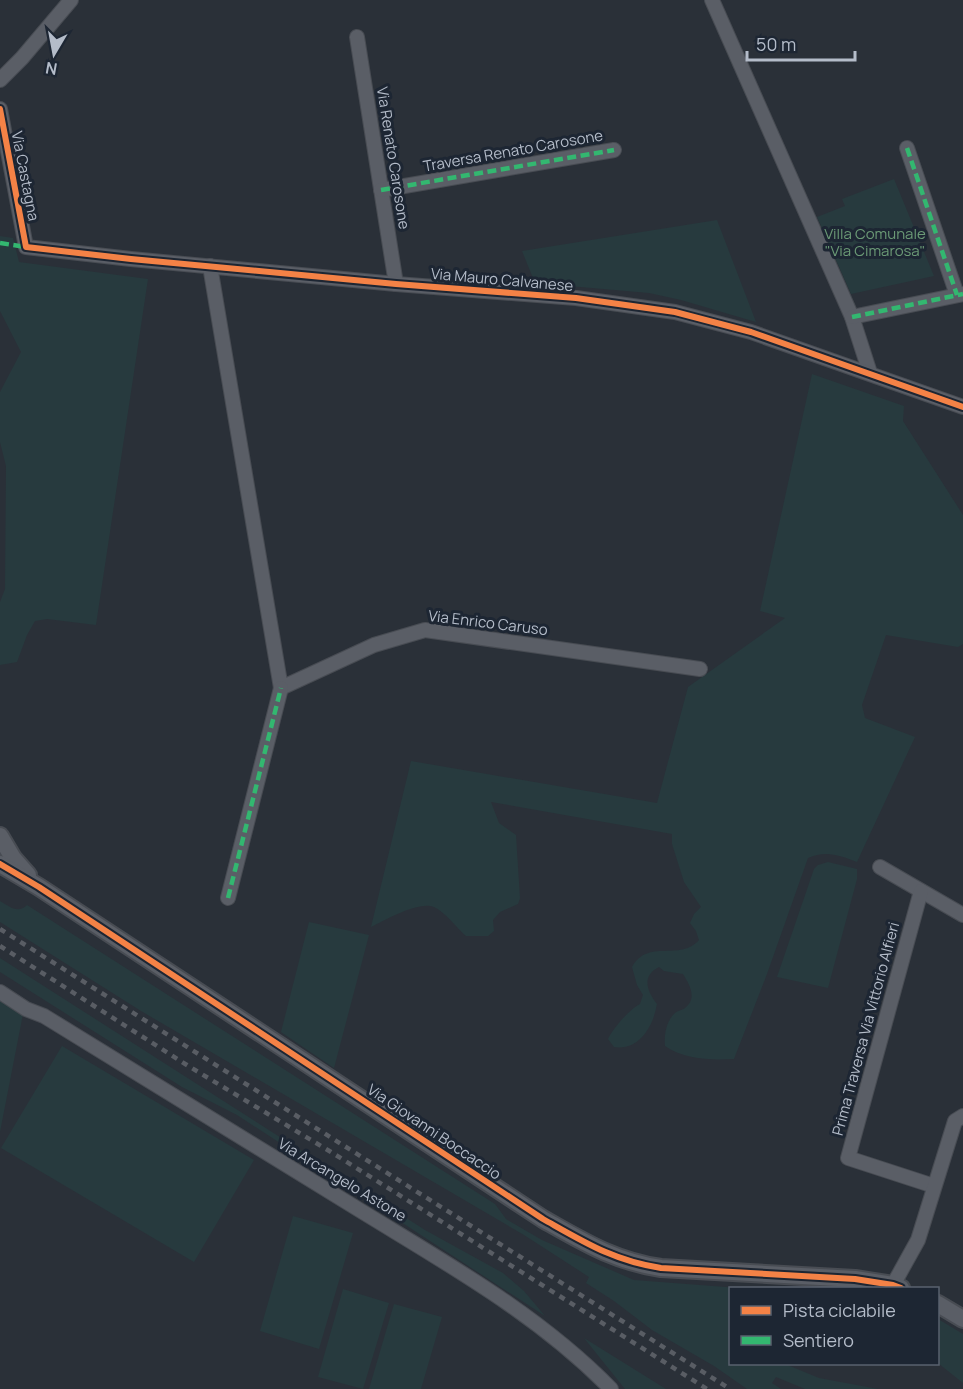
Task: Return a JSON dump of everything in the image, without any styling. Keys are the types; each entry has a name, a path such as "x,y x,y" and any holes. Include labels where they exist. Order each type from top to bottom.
{"street":[{"path":"0,80 22,58 71,0"},
{"path":"712,0 852,317 870,373"},
{"name":"Via Renato Carosone","path":"357,37 396,284"},
{"name":"Via Castagna","path":"0,109 26,247"},
{"path":"852,317 960,295 907,148"},
{"name":"Traversa Renato Carosone","path":"381,190 614,150"},
{"name":"Via Mauro Calvanese","path":"26,247 396,284 576,298 675,312 751,332 963,407"},
{"path":"210,266 281,688 228,898"},
{"name":"Via Enrico Caruso","path":"281,688 374,645 425,630 700,669"},
{"name":"Via Giovanni Boccaccio","path":"0,836 13,858 39,887"},
{"name":"Via Giovanni Boccaccio","path":"0,864 39,887 543,1219 603,1252 621,1260 661,1268 855,1279 897,1287"},
{"path":"880,867 963,915"},
{"name":"Prima Traversa Via Vittorio Alfieri","path":"921,891 848,1158 934,1186"},
{"path":"0,984 30,1003 44,1016"},
{"path":"0,992 26,1009 44,1016"},
{"name":"Via Arcangelo Astone","path":"44,1016 422,1249 515,1309 549,1334 611,1389"},
{"path":"897,1287 918,1240 955,1121 963,1116"},
{"path":"939,1305 963,1319"}],"green space":[{"name":"Villa Comunale \"Via Cimarosa\"","path":"894,179 934,276 851,294 817,217 845,206 842,199"},
{"path":"717,220 756,322 649,293 535,283 522,251"},
{"path":"0,236 13,238 19,262 148,279 96,625 47,619 35,621 17,662 0,665 0,602 5,589 6,466 0,442 0,392 21,352 0,311"},
{"path":"812,374 904,406 903,421 963,515 963,644 958,647 886,635 862,705 865,718 915,737 857,862 832,854 820,854 808,858 734,1059 690,1057 665,1046 665,1034 669,1022 674,1013 689,1004 692,995 683,974 664,971 659,967 648,979 648,989 657,1004 648,1029 638,1041 623,1047 614,1047 608,1039 622,1019 640,1004 643,995 637,985 632,967 639,958 655,952 683,949 699,940 690,923 694,914 701,907 684,882 672,844 672,834 491,802 499,823 516,835 520,898 518,904 500,912 493,920 494,931 488,936 466,936 442,912 427,906 402,912 371,927 411,761 657,803 688,687 785,618 760,611"},
{"path":"828,862 857,869 857,879 828,988 777,977 814,869"},
{"path":"0,901 17,909 27,905 495,1204 506,1219 542,1240 634,1280 729,1287 729,1365 787,1365 819,1378 878,1389 805,1389 776,1377 772,1383 781,1389 747,1389 714,1366 652,1330 586,1283 589,1277 524,1235 141,1011 0,922"},
{"path":"309,922 369,935 334,1068 281,1032"},
{"path":"0,958 425,1230 503,1273 524,1291 545,1316 237,1115 182,1087 0,972"},
{"path":"0,1000 23,1014 0,1132"},
{"path":"62,1046 254,1160 194,1262 1,1148"},
{"path":"293,1216 353,1233 319,1349 260,1331"},
{"path":"343,1289 389,1303 363,1389 318,1377"},
{"path":"394,1304 442,1317 421,1389 369,1389"},
{"path":"939,1320 963,1334 963,1383 939,1364"},
{"path":"584,1338 666,1389 625,1389"}],"railway":[{"path":"0,929 730,1389"},
{"path":"0,946 707,1389"}],"marked path":[{"path":"907,148 957,295"},
{"path":"381,190 614,150"},
{"path":"0,243 26,247"},
{"path":"852,317 963,294"},
{"path":"228,898 281,688"}],"cycle path":[{"path":"0,109 26,247 396,284 576,298 675,312 751,332 963,407"},
{"path":"0,864 39,887 543,1219 600,1249 628,1261 661,1268 855,1279 898,1287"}]}
